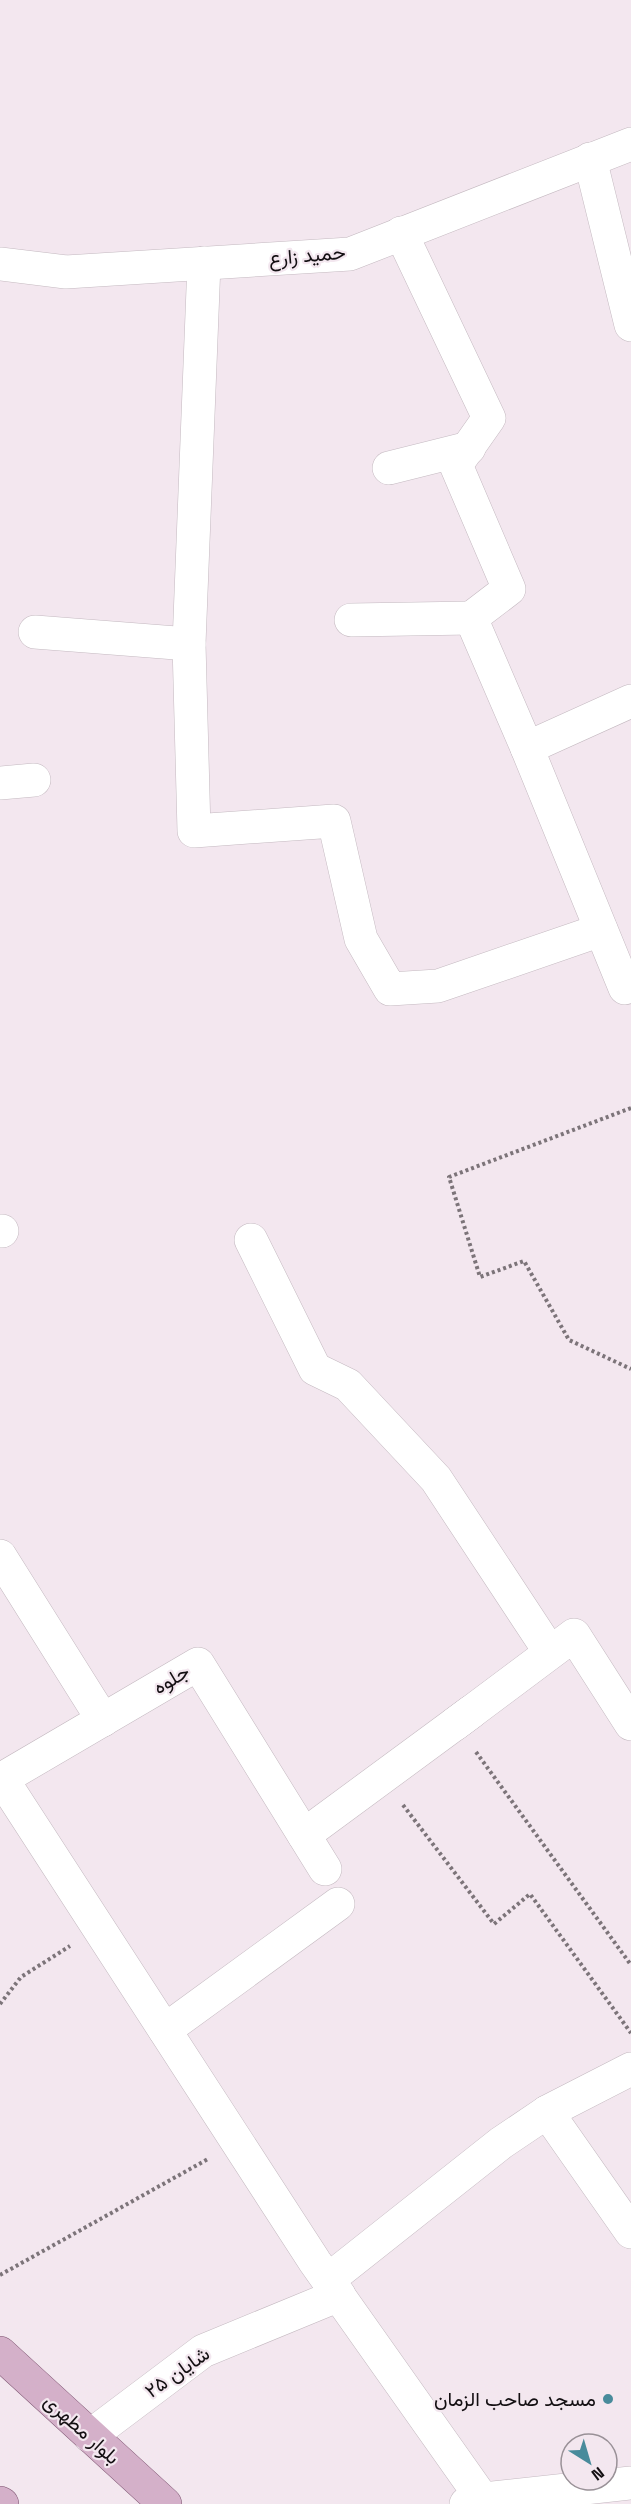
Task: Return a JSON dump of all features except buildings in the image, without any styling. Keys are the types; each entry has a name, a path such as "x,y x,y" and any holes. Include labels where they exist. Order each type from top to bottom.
{"main road":[{"name":"بلوار مطهری","path":"0,2354 165,2504"}],"street":[{"name":"حمید زارع","path":"0,264 66,272 350,254 631,144"},
{"path":"590,159 631,324"},
{"path":"351,620 471,618 509,589 456,465 489,418 401,233"},
{"path":"204,263 189,644 194,831 334,821 361,939 390,989 438,986 601,930"},
{"path":"389,468 469,448"},
{"path":"471,618 625,988 631,985"},
{"path":"35,632 189,644"},
{"path":"527,748 631,701"},
{"path":"0,783 34,780"},
{"path":"251,1240 315,1369 348,1384 436,1479 562,1644 631,1724"},
{"path":"0,1556 103,1720"},
{"path":"304,1835 562,1644"},
{"name":"جلوه","path":"1,1779 198,1664 325,1869"},
{"path":"1,1779 334,2288 479,2502 631,2483"},
{"path":"165,2030 338,1904"},
{"name":"شایان ۲۵","path":"90,2436 202,2351 334,2288 501,2143 547,2112 631,2069"},
{"path":"547,2112 631,2232"}],"path":[{"path":"631,1108 449,1177 480,1277 524,1261 569,1340 631,1370"},
{"path":"464,1718 631,1965"},
{"path":"381,1777 494,1924 530,1894 631,2033"},
{"path":"0,2004 21,1977 98,1928"},
{"path":"0,2275 238,2142"}],"place":[{"name":"مسجد صاحب الزمان","path":"608,2399"}]}
